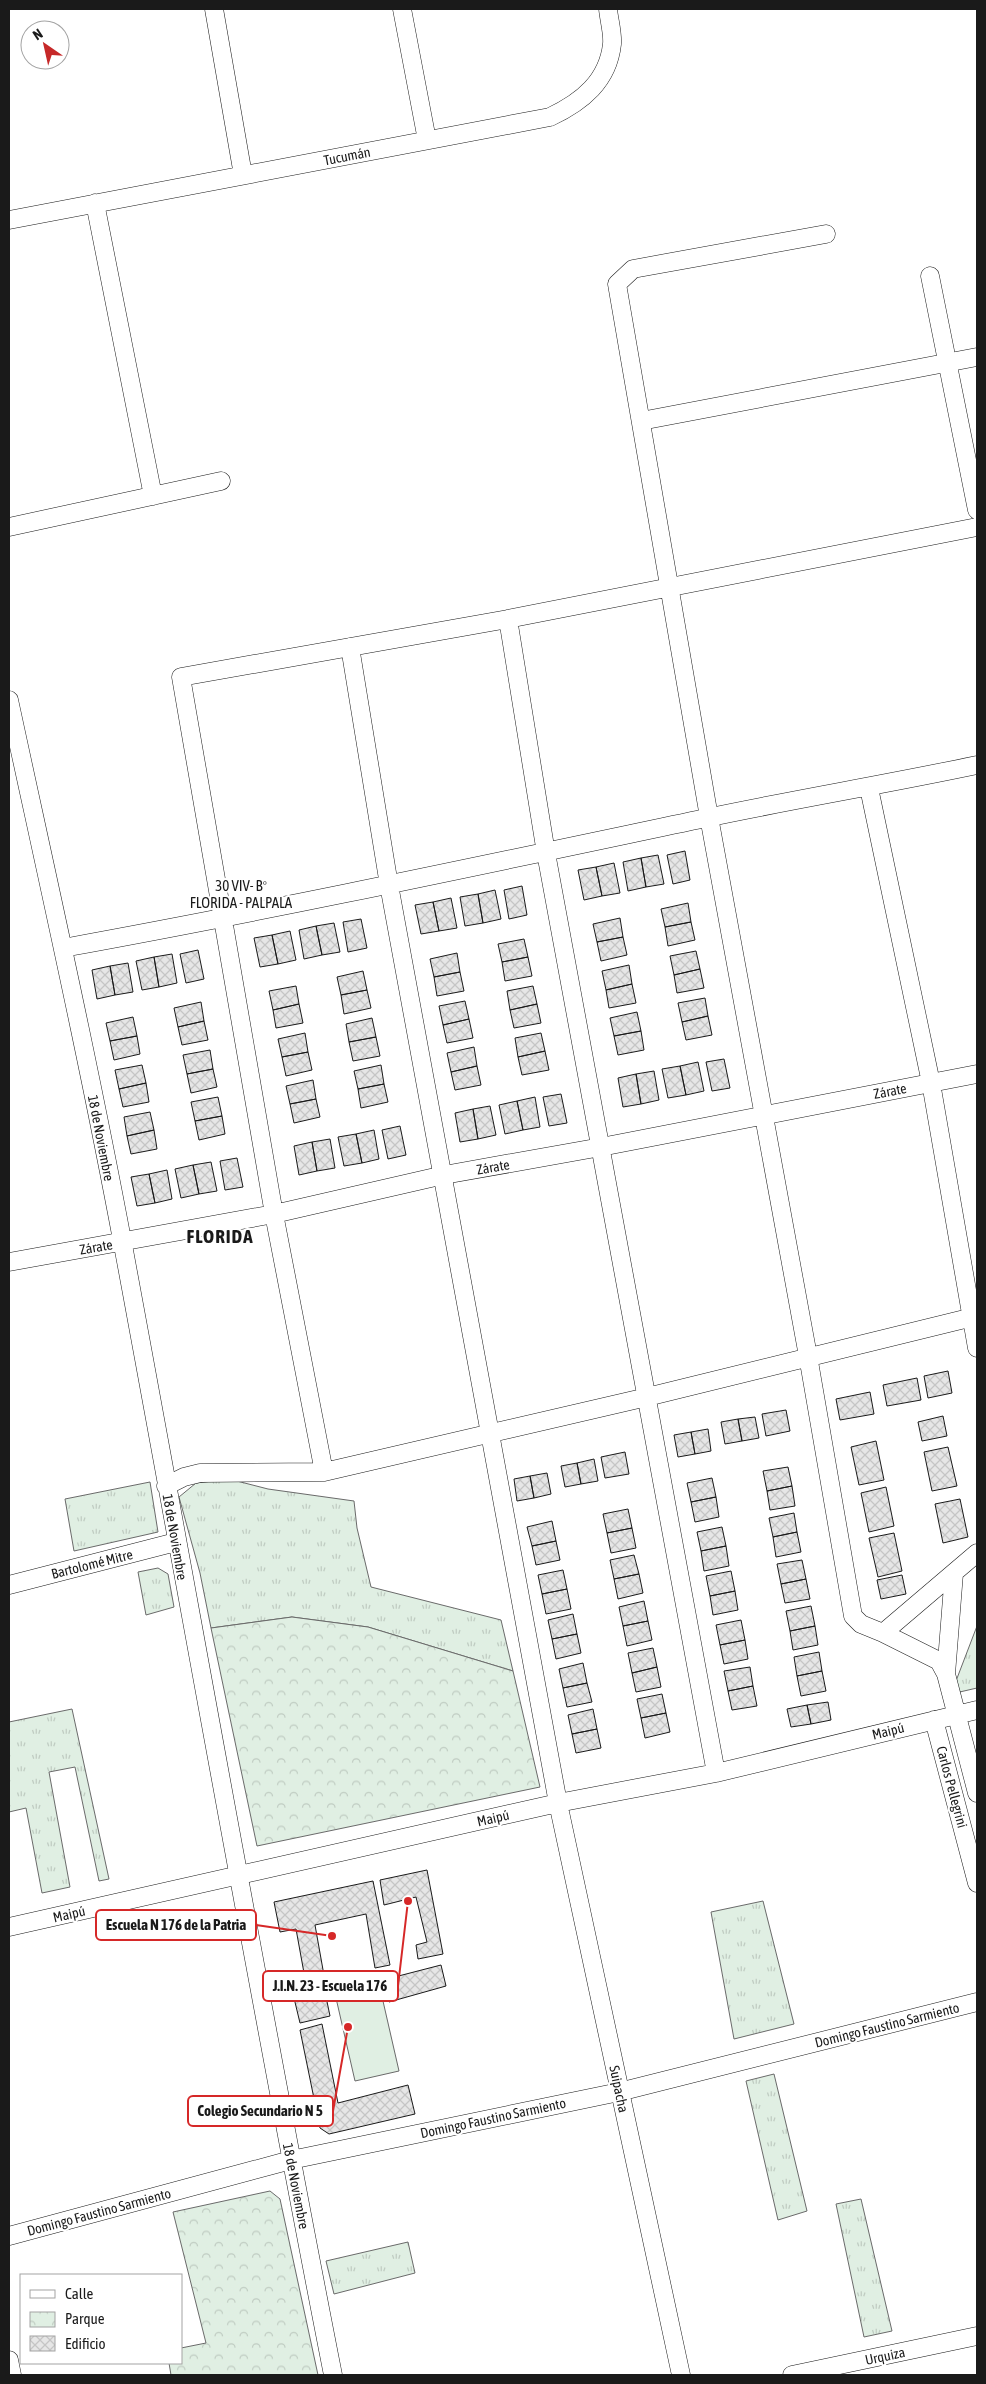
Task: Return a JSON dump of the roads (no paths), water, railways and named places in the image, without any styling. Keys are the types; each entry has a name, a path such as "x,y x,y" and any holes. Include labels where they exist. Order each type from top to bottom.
{"street":[{"path":"214,9 243,175"},
{"path":"402,9 427,140"},
{"name":"Tucumán","path":"9,220 550,117 568,108 587,94 605,73 612,43 608,9"},
{"path":"94,203 153,496"},
{"path":"826,234 633,270 618,284 709,817 808,1356 853,1616 861,1624 939,1661 946,1674"},
{"path":"930,276 977,510"},
{"path":"641,421 977,357"},
{"path":"9,526 221,481"},
{"path":"324,1472 274,1214 221,920 181,677 508,619 977,527"},
{"path":"508,619 546,852 716,1773"},
{"name":"Suipacha","path":"350,647 389,885 444,1175 489,1434 558,1803 681,2375"},
{"name":"18 de Noviembre","path":"9,700 122,1243 238,1876 333,2375"},
{"path":"62,948 221,920 709,817 870,788 977,765"},
{"path":"870,788 975,1317 977,1348"},
{"name":"Zárate","path":"9,1262 274,1214 444,1175 601,1147 977,1074"},
{"path":"166,1486 184,1477 200,1473 324,1472 647,1397 808,1356 975,1317"},
{"name":"Bartolomé Mitre","path":"9,1585 176,1542"},
{"path":"883,1633 977,1553"},
{"path":"946,1674 954,1573"},
{"name":"Carlos Pellegrini","path":"946,1674 977,1793"},
{"name":"Maipú","path":"9,1927 558,1803 716,1773 977,1710"},
{"name":"Carlos Pellegrini","path":"934,1720 977,1883"},
{"name":"Domingo Faustino Sarmiento","path":"9,2236 291,2160 619,2092 977,2002"},
{"name":"Urquiza","path":"792,2375 977,2336"},
{"path":"9,2360 12,2375"}],"place":[{"name":"J.I.N. 23 - Escuela 176","path":"408,1901"},
{"name":"Escuela N 176 de la Patria","path":"332,1936"},
{"name":"Colegio Secundario N 5","path":"348,2027"}],"district":[{"name":"30 VIV- Bº FLORIDA - PALPALA","path":"241,894"},
{"name":"FLORIDA","path":"220,1236"}]}
